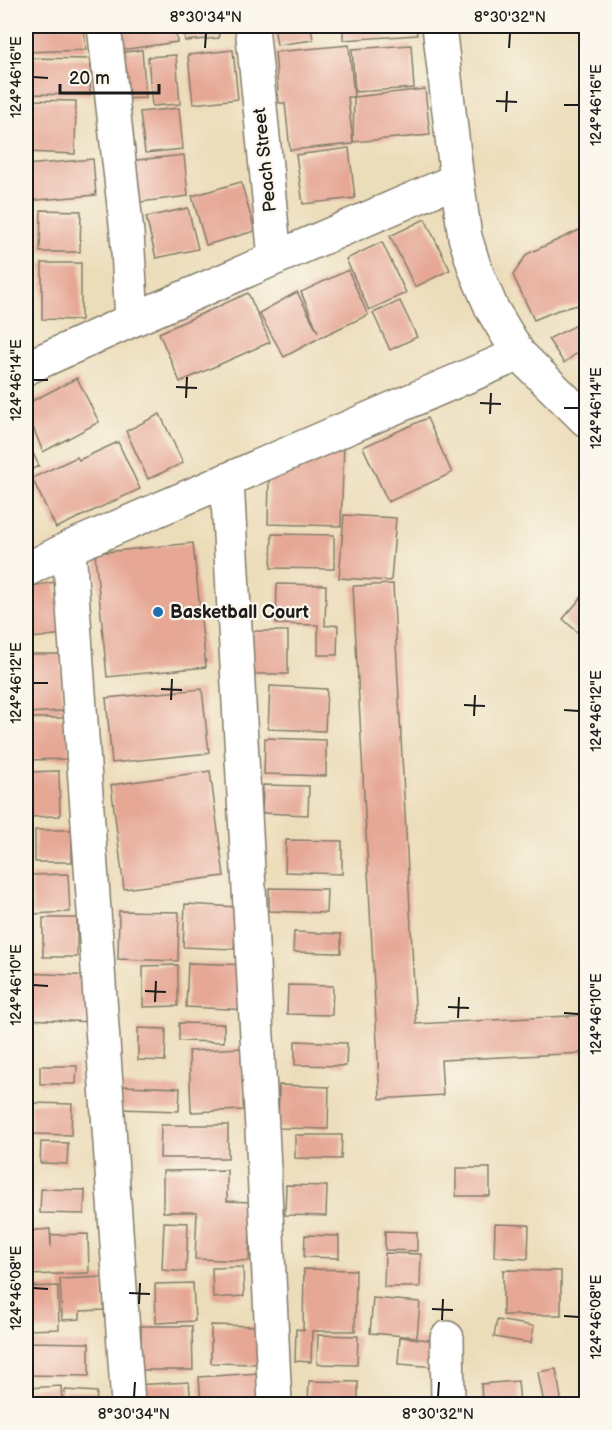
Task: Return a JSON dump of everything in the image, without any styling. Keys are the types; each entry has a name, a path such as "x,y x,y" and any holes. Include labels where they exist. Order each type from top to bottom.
{"street":[{"path":"104,26 127,233 132,320"},
{"name":"Peach Street","path":"252,26 275,258"},
{"path":"439,26 465,237 476,268 492,309 519,354 586,420"},
{"path":"26,368 457,180"},
{"path":"26,570 69,548 519,354"},
{"path":"227,480 263,1136 275,1404"},
{"path":"69,548 128,1404"},
{"path":"447,1338 448,1404"}],"building":[{"path":"26,26 84,26 86,50 26,52"},
{"path":"117,26 175,26 177,42 121,50"},
{"path":"183,26 218,26 219,38 185,41"},
{"path":"274,26 311,26 313,40 277,45"},
{"path":"343,26 416,26 417,35 343,40"},
{"path":"349,45 354,97 348,97 353,144 290,150 285,103 279,103 275,52"},
{"path":"411,45 414,88 355,92 352,49"},
{"path":"142,50 146,98 120,99 115,53"},
{"path":"233,50 238,99 193,104 188,55"},
{"path":"176,55 180,104 152,106 148,57"},
{"path":"26,58 91,59 90,95 26,94"},
{"path":"425,89 430,135 353,142 354,97"},
{"path":"26,100 76,101 75,154 26,152"},
{"path":"179,108 183,149 145,153 140,112"},
{"path":"349,148 355,198 303,204 296,155"},
{"path":"184,155 188,196 133,203 128,161"},
{"path":"93,159 96,195 27,201 26,165"},
{"path":"241,182 255,231 206,245 192,196"},
{"path":"188,208 198,249 156,258 146,217"},
{"path":"41,210 81,211 80,252 40,252"},
{"path":"425,219 450,270 415,287 390,236"},
{"path":"586,227 586,303 558,310 534,320 513,275 527,254"},
{"path":"382,242 406,293 369,310 346,259"},
{"path":"26,259 31,259 31,332 26,332"},
{"path":"42,263 81,263 81,320 42,319"},
{"path":"348,270 368,315 284,357 259,313 297,292 318,332 301,292"},
{"path":"248,293 270,342 180,382 159,333"},
{"path":"400,301 417,337 390,350 373,313"},
{"path":"585,321 586,346 564,363 548,339"},
{"path":"77,378 99,422 43,452 26,410 26,404"},
{"path":"160,414 183,463 148,479 126,431"},
{"path":"427,418 452,473 388,502 363,447"},
{"path":"26,438 39,466 26,472"},
{"path":"118,442 140,489 56,528 32,478 77,457 79,460"},
{"path":"344,445 341,526 268,524 269,480"},
{"path":"344,515 396,518 391,581 339,578"},
{"path":"272,534 334,535 334,569 271,568"},
{"path":"193,543 206,667 107,677 95,553"},
{"path":"55,582 62,634 26,639 26,587"},
{"path":"277,584 326,585 325,626 338,625 337,655 318,655 318,625 276,624"},
{"path":"393,584 416,1024 586,1015 586,1053 441,1060 443,1095 380,1099 353,586"},
{"path":"586,592 586,640 563,619"},
{"path":"246,631 288,631 288,674 246,674"},
{"path":"26,654 61,654 63,711 26,713"},
{"path":"270,686 327,689 325,731 268,729"},
{"path":"202,689 209,753 112,763 106,698"},
{"path":"26,718 68,718 69,759 26,760"},
{"path":"265,738 326,740 326,776 264,774"},
{"path":"59,771 60,816 26,817 26,772"},
{"path":"210,771 224,876 124,889 111,785"},
{"path":"263,785 309,786 308,815 262,813"},
{"path":"35,830 72,830 72,862 35,862"},
{"path":"286,840 342,841 342,874 285,872"},
{"path":"68,874 70,912 33,914 31,875"},
{"path":"269,888 327,889 326,913 269,911"},
{"path":"185,904 237,907 234,949 183,947"},
{"path":"119,911 179,912 178,961 118,959"},
{"path":"43,918 77,918 77,957 43,957"},
{"path":"294,932 341,934 341,953 293,952"},
{"path":"188,963 251,965 249,1010 186,1007"},
{"path":"178,965 178,1006 143,1007 143,966"},
{"path":"26,973 94,976 93,1022 26,1019"},
{"path":"288,985 333,986 332,1015 287,1014"},
{"path":"179,1023 224,1024 224,1042 179,1041"},
{"path":"138,1028 166,1029 165,1061 138,1060"},
{"path":"295,1041 347,1043 346,1066 295,1065"},
{"path":"241,1048 244,1110 191,1112 189,1051"},
{"path":"40,1066 77,1066 76,1084 40,1084"},
{"path":"279,1085 329,1087 328,1129 278,1128"},
{"path":"121,1086 180,1088 179,1111 120,1109"},
{"path":"31,1103 72,1104 71,1135 31,1134"},
{"path":"161,1125 228,1125 228,1158 160,1158"},
{"path":"295,1135 342,1135 341,1159 295,1158"},
{"path":"41,1142 68,1143 67,1164 40,1163"},
{"path":"456,1168 490,1168 490,1196 456,1196"},
{"path":"227,1170 227,1201 251,1202 249,1261 195,1259 197,1212 163,1212 163,1171"},
{"path":"286,1185 327,1186 326,1216 285,1215"},
{"path":"41,1189 85,1190 84,1214 40,1213"},
{"path":"164,1222 188,1223 186,1272 162,1270"},
{"path":"495,1224 529,1225 528,1259 494,1257"},
{"path":"50,1229 51,1248 51,1235 88,1234 89,1273 26,1275 26,1231"},
{"path":"385,1231 417,1232 417,1251 385,1250"},
{"path":"305,1235 339,1236 339,1258 304,1257"},
{"path":"385,1253 421,1254 420,1287 384,1287"},
{"path":"243,1267 244,1296 213,1298 212,1268"},
{"path":"304,1269 356,1270 355,1331 312,1331 311,1362 295,1361 296,1329 304,1330"},
{"path":"503,1270 561,1271 561,1315 503,1315"},
{"path":"103,1277 104,1310 80,1311 80,1319 62,1320 60,1279"},
{"path":"193,1283 195,1321 156,1323 155,1284"},
{"path":"58,1286 59,1329 26,1330 26,1287"},
{"path":"373,1298 420,1302 417,1337 370,1333"},
{"path":"497,1320 534,1326 531,1343 494,1337"},
{"path":"211,1325 261,1326 260,1364 211,1363"},
{"path":"141,1326 192,1326 193,1370 141,1370"},
{"path":"318,1335 358,1336 357,1365 317,1364"},
{"path":"400,1337 440,1341 438,1367 398,1364"},
{"path":"26,1342 89,1343 89,1376 26,1375"},
{"path":"556,1369 562,1404 544,1404 538,1372"},
{"path":"259,1373 261,1404 201,1404 199,1377"},
{"path":"309,1381 358,1382 358,1404 308,1404"},
{"path":"518,1381 520,1404 482,1404 481,1384"},
{"path":"189,1382 191,1404 135,1404 134,1385"},
{"path":"61,1386 62,1404 28,1404 27,1388"},
{"path":"65,1390 97,1392 96,1404 64,1404"}],"place":[{"name":"Basketball Court","path":"158,612"}]}
